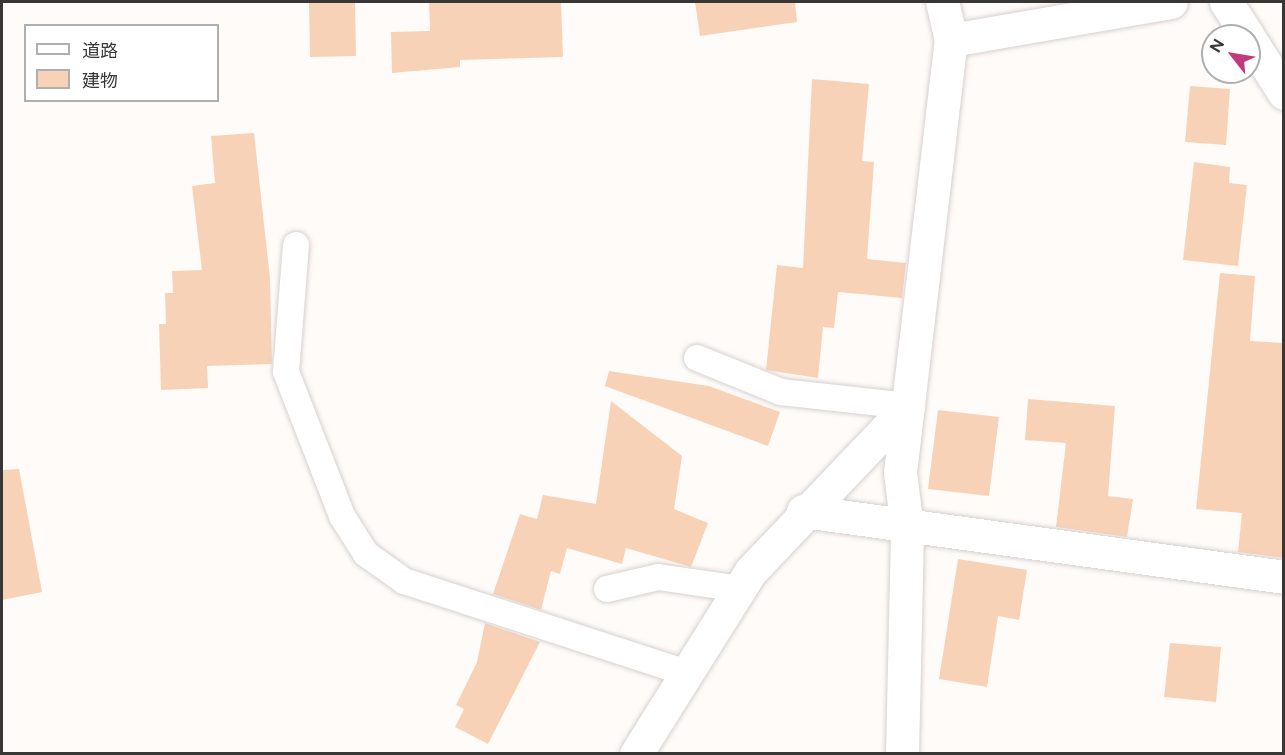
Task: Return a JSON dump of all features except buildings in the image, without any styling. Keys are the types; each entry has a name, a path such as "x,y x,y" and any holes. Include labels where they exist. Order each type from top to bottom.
{"street":[{"path":"902,753 908,529 900,472 951,40 942,2"},
{"path":"951,40 1171,2"},
{"path":"1226,2 1240,24"},
{"path":"1261,57 1284,93"},
{"path":"636,753 690,674 740,589 803,511 908,406"},
{"path":"803,511 908,529 1284,577"}],"lane":[{"path":"296,245 286,372 342,516 366,554 404,581 690,674"},
{"path":"697,358 781,392 908,406"},
{"path":"607,589 658,577 740,589"}]}
